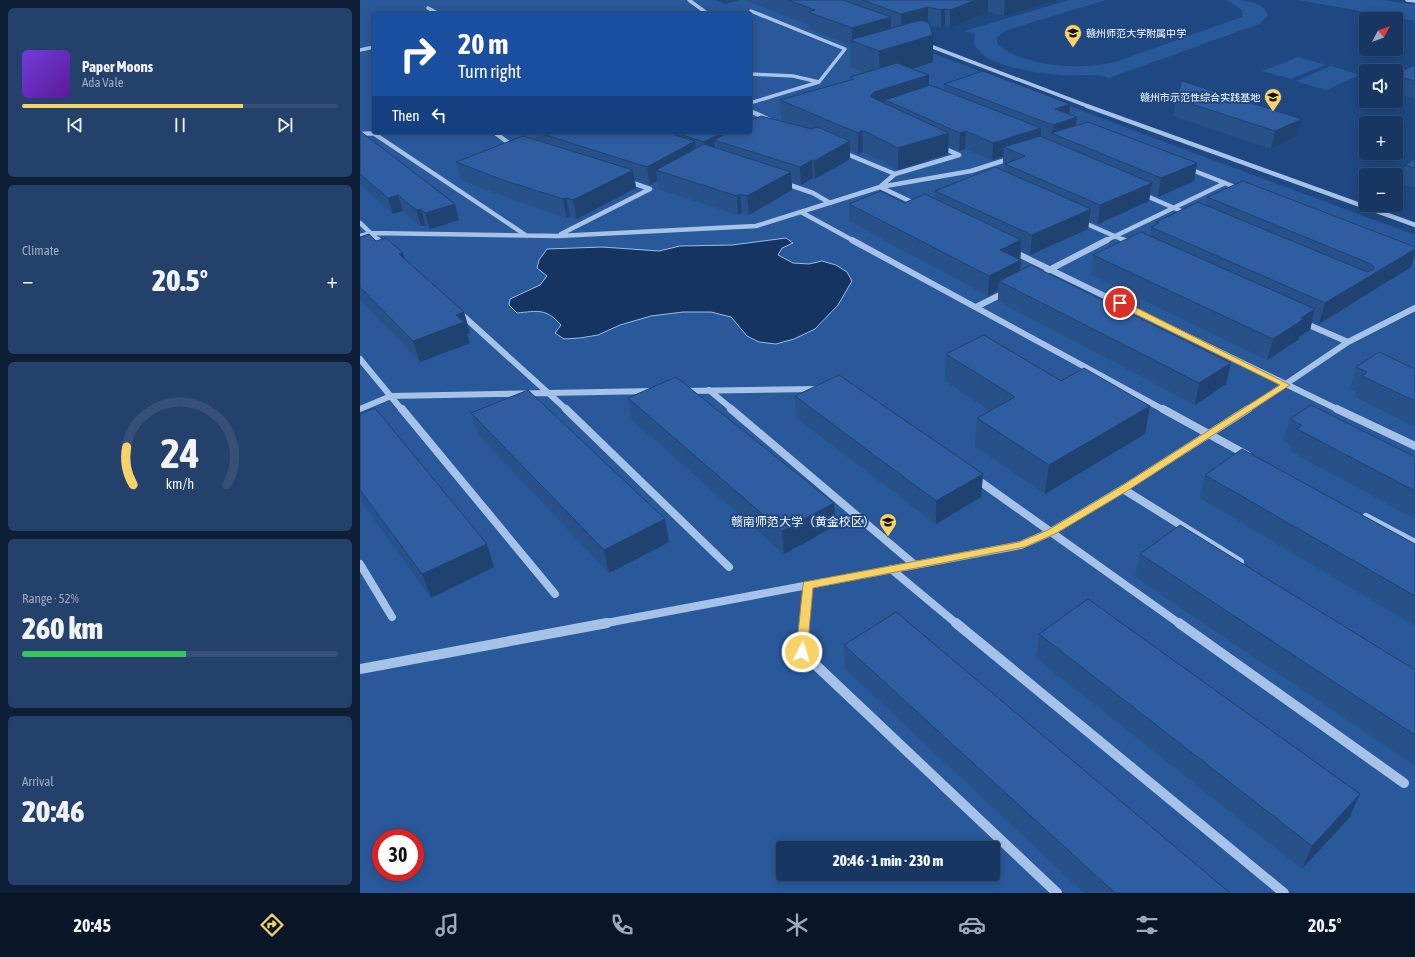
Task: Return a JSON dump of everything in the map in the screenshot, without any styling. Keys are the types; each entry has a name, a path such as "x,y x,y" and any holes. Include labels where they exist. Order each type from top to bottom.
{"street":[{"path":"689,0 705,12"},
{"path":"1407,0 1415,1"},
{"path":"428,8 435,12"},
{"path":"751,11 845,49 819,82 752,102"},
{"path":"917,41 1001,74 1270,174 1415,225"},
{"path":"360,50 372,47"},
{"path":"752,74 770,74 810,79 819,82"},
{"path":"752,112 778,124"},
{"path":"360,134 372,133"},
{"path":"375,134 528,236"},
{"path":"497,134 510,144 525,149"},
{"path":"880,187 895,174 959,155 938,146"},
{"path":"834,149 895,174"},
{"path":"360,236 371,233 558,236 756,226 880,187 971,171 1017,157"},
{"path":"1182,166 1247,192"},
{"path":"971,171 978,174"},
{"path":"620,179 650,189"},
{"path":"778,181 813,193 830,203"},
{"path":"1044,272 1114,236 1225,183"},
{"path":"558,236 656,185"},
{"path":"880,187 923,207"},
{"path":"1138,192 1195,217"},
{"path":"801,212 1257,460"},
{"path":"1071,216 1136,246"},
{"path":"360,223 389,249"},
{"path":"1008,248 1286,385 1415,446"},
{"path":"976,307 1010,290"},
{"path":"454,308 549,393 729,567"},
{"path":"360,669 1021,545 1051,532 1124,489 1286,385 1348,342 1415,308"},
{"path":"1298,320 1348,342"},
{"path":"360,359 555,594"},
{"path":"678,391 825,389"},
{"path":"709,390 915,564"},
{"path":"360,408 390,396 663,391"},
{"path":"969,474 1404,783"},
{"path":"1124,489 1249,568"},
{"path":"1360,514 1415,543"},
{"path":"360,564 392,617"},
{"path":"891,569 1284,893"},
{"path":"808,585 802,652 1057,893"}],"shaded area":[{"name":"赣南师范大学（黄金校区）","path":"360,0 715,0 725,4 740,0 794,0 1140,133 1415,235 1415,893 360,893","holes":["885,51 871,75 867,56","822,108 931,160 901,171 794,117","467,182 603,205 577,219 570,216 567,218","407,209 459,220 430,229 425,225 421,226 408,216"]},
{"path":"1069,0 1106,0 1007,30 996,38 998,45 1010,53 1039,63 1071,66 1101,65 1115,62 1242,17 1242,10 1226,0 1244,1 1257,4 1266,11 1268,16 1259,24 1109,78 1092,75 1041,73 1013,68 988,58 979,51 974,43 975,34 964,31"},
{"path":"1299,0 1382,0 1415,5 1415,21 1403,19 1403,12 1365,12"},
{"path":"1298,57 1326,65 1291,79 1262,71"},
{"path":"1331,66 1359,75 1326,90 1296,81"},
{"path":"786,238 793,243 782,248 778,255 793,263 809,264 822,261 836,265 847,272 852,281 838,305 815,329 794,339 776,344 759,342 747,336 731,317 711,312 683,312 651,316 620,325 598,335 564,339 555,333 561,325 551,316 546,313 536,311 517,313 509,305 510,299 540,285 547,276 537,268 539,260 547,249 602,247 659,251 680,246 732,245"}],"building":[{"path":"788,0 843,0 891,17 852,28 808,12 815,10"},
{"path":"862,0 976,0 950,10 941,10 928,7 901,14"},
{"path":"921,20 929,23 933,35 879,51 850,40"},
{"path":"897,63 929,75 874,92 871,97 949,133 898,148 862,130 858,133 780,100 854,79 850,77"},
{"path":"1415,65 1415,81 1403,78 1403,70"},
{"path":"983,71 1070,104 1055,109 1077,117 1053,125 944,84"},
{"path":"1182,81 1302,119 1275,131 1176,99"},
{"path":"930,85 1041,128 993,143 966,131 960,133 885,100"},
{"path":"761,116 812,129 817,127 850,141 800,167 714,140 725,134 752,134 752,120"},
{"path":"1088,122 1197,163 1161,178 1051,133"},
{"path":"360,131 455,204 425,213 421,209 416,210 398,195 388,198 360,174"},
{"path":"542,134 672,134 695,141 647,167"},
{"path":"679,134 720,134 704,142"},
{"path":"523,136 633,170 573,200 566,198 563,199 503,180 456,162"},
{"path":"1040,136 1152,183 1100,205 1005,164 1025,156 1004,147"},
{"path":"704,144 791,172 747,196 740,194 737,196 656,170"},
{"path":"1415,159 1415,168 1405,165"},
{"path":"995,167 1091,209 1032,235 935,191"},
{"path":"1243,181 1415,247 1415,249 1325,303 1151,227 1159,223 1156,222 1198,202 1367,272 1373,270 1374,267 1371,264 1207,197"},
{"path":"881,191 904,203 925,194 1021,240 1000,250 1021,260 989,276 849,204"},
{"path":"1141,232 1315,309 1301,318 1304,319 1273,339 1093,255"},
{"path":"369,234 376,241 386,238 403,253 399,254 464,312 456,315 464,322 413,341 360,287 360,237"},
{"path":"1031,265 1231,363 1199,383 999,281"},
{"path":"984,335 1061,381 1084,368 1150,406 1049,465 977,418 1015,397 946,354"},
{"path":"1379,352 1415,369 1415,401 1362,376 1367,372 1356,367"},
{"path":"839,375 983,474 936,501 795,396"},
{"path":"676,377 834,503 782,531 628,398"},
{"path":"528,390 665,519 604,550 471,413"},
{"path":"1311,405 1415,457 1415,491 1297,429 1302,425 1290,419"},
{"path":"375,408 487,544 422,574 360,490 360,414"},
{"path":"1242,449 1415,544 1415,596 1205,475"},
{"path":"1180,525 1415,670 1415,735 1140,554"},
{"path":"1088,599 1360,794 1312,846 1039,634"},
{"path":"896,612 1230,893 1115,893 844,645"}],"place":[{"name":"赣州师范大学附属中学","path":"1073,48"},
{"name":"赣州市示范性综合实践基地","path":"1273,112"},
{"name":"赣南师范大学（黄金校区）","path":"888,537"}],"route":[{"path":"802,652 808,585 1021,545 1051,532 1124,489 1286,385 1120,303"}]}
